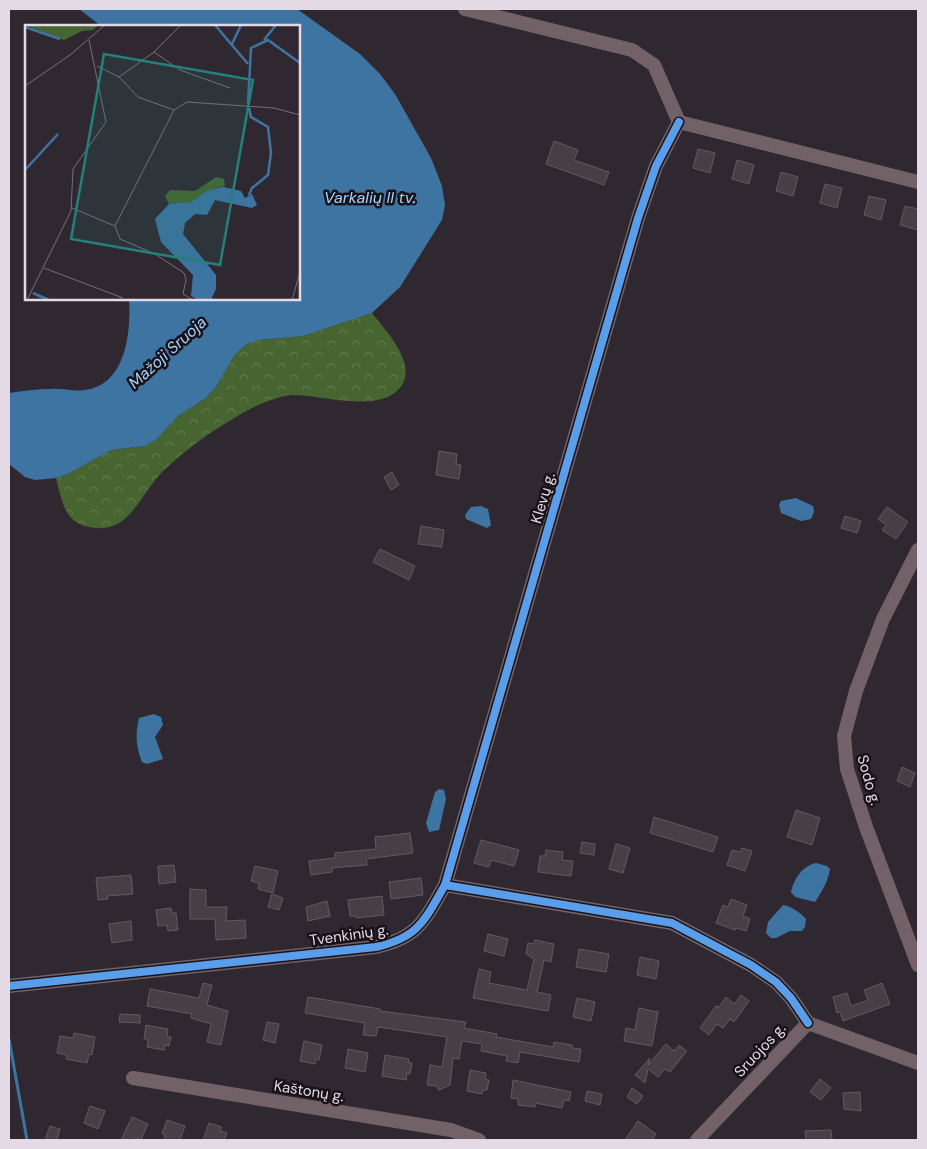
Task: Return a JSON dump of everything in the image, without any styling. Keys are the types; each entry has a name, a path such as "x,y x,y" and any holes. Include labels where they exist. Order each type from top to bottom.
{"street":[{"path":"465,9 632,50 654,65 679,122 918,182"},
{"name":"Klevų g.","path":"445,885 638,218 656,166 679,122"},
{"name":"Sodo g.","path":"918,550 883,618 856,691 844,736 847,769 855,794 918,964"},
{"path":"445,885 672,923 752,965 776,982 791,998 808,1023"},
{"name":"Tvenkinių g.","path":"9,986 376,947 398,942 414,933 445,885"},
{"name":"Sruojos g.","path":"697,1140 808,1023 918,1063"},
{"name":"Kaštonų g.","path":"133,1078 451,1130 479,1140"}],"green space":[{"path":"372,313 399,349 406,370 404,380 399,389 389,396 377,400 349,401 293,395 270,400 214,430 187,450 163,471 128,516 119,523 103,528 86,526 78,523 67,512 56,478 68,474 111,450 145,446 156,440 178,416 206,398 216,387 234,356 245,345 259,340 303,336"}],"water":[{"name":"Varkalių II tv.","path":"79,9 297,9 360,54 380,74 395,94 431,158 442,186 445,205 442,220 400,287 372,313 303,336 259,340 245,345 234,356 216,387 206,398 178,416 156,440 145,446 111,450 68,474 56,478 35,480 25,477 9,464 9,393 46,389 85,390 99,386 110,378 124,354 129,326 129,300 300,300 300,25 100,25"},
{"path":"796,498 813,506 814,512 811,519 801,521 781,513 779,505 781,501"},
{"path":"481,506 488,509 491,525 487,528 466,519 465,515 471,507"},
{"path":"154,714 161,717 163,725 155,737 163,759 147,764 142,762 140,757 137,746 137,729 139,718"},
{"path":"439,789 444,790 446,799 439,830 429,832 426,823 435,792"},
{"path":"816,863 827,866 830,869 820,894 815,902 795,897 791,892 794,882 803,870"},
{"path":"783,905 799,912 806,919 805,927 802,931 790,931 776,938 771,938 766,933 768,922"}],"building":[{"path":"554,141 578,150 574,160 609,172 604,185 546,164"},
{"path":"698,149 715,153 710,173 693,168"},
{"path":"737,160 754,165 749,184 732,179"},
{"path":"781,172 798,177 793,196 776,191"},
{"path":"825,184 842,188 837,208 820,203"},
{"path":"869,196 886,200 881,220 864,215"},
{"path":"905,206 918,209 918,230 900,225"},
{"path":"439,451 457,454 456,464 461,465 459,479 436,475"},
{"path":"392,472 399,485 391,490 384,477"},
{"path":"887,507 908,522 896,539 882,530 886,525 878,519"},
{"path":"845,516 861,521 857,533 841,528"},
{"path":"421,526 444,530 442,547 418,544"},
{"path":"380,549 415,566 409,580 373,562"},
{"path":"902,767 915,773 910,787 897,781"},
{"path":"796,810 820,818 812,845 787,837"},
{"path":"654,817 718,837 713,852 650,833"},
{"path":"410,833 413,853 366,859 367,865 332,868 332,872 311,875 309,861 335,858 335,853 376,849 375,837"},
{"path":"481,840 519,850 514,866 491,860 489,867 474,863"},
{"path":"582,842 595,844 594,855 580,853"},
{"path":"616,844 630,848 623,873 609,869"},
{"path":"742,848 752,851 745,871 727,865 732,850 740,852"},
{"path":"546,850 563,852 562,860 573,861 571,876 538,872 540,856 545,856"},
{"path":"174,865 176,882 159,884 158,866"},
{"path":"255,866 278,871 273,893 258,889 259,883 251,881"},
{"path":"131,875 133,894 107,896 108,899 98,900 96,878"},
{"path":"421,878 423,895 391,899 389,882"},
{"path":"190,889 206,890 206,907 227,907 226,921 245,920 246,938 216,940 215,919 190,919"},
{"path":"272,894 283,898 279,910 268,907"},
{"path":"382,896 384,915 356,918 356,916 350,916 348,900"},
{"path":"731,899 747,905 743,916 750,919 746,931 736,928 735,930 716,923 723,905 728,907"},
{"path":"327,901 330,916 308,921 306,907"},
{"path":"171,908 172,913 176,913 178,930 168,931 167,925 158,926 156,910"},
{"path":"131,921 132,940 112,943 109,924"},
{"path":"488,934 508,939 504,956 484,951"},
{"path":"535,940 554,944 551,962 544,960 537,992 551,995 548,1011 473,998 479,969 491,972 489,983 527,990 534,959 526,954 528,943 534,944"},
{"path":"579,949 609,954 606,972 576,967"},
{"path":"640,957 659,961 656,979 637,975"},
{"path":"203,983 212,985 207,1005 228,1011 221,1045 207,1042 211,1024 191,1018 192,1014 147,1006 150,989 199,998"},
{"path":"882,983 890,1004 843,1021 840,1012 837,1013 833,997 847,993 851,1006 868,1000 864,990"},
{"path":"741,995 749,1001 734,1022 730,1019 723,1028 717,1024 709,1035 700,1028 716,1006 719,1007 726,997 734,1004"},
{"path":"308,997 380,1009 380,1011 466,1022 464,1028 497,1034 496,1037 553,1047 554,1042 572,1045 572,1048 581,1049 579,1062 520,1052 518,1063 506,1061 507,1056 481,1051 482,1044 462,1041 459,1059 453,1058 450,1085 439,1090 436,1086 427,1085 430,1065 442,1067 447,1037 378,1027 376,1036 363,1035 365,1023 305,1013"},
{"path":"577,998 595,1002 591,1021 573,1017"},
{"path":"639,1008 658,1012 652,1046 624,1041 626,1028 635,1030"},
{"path":"120,1014 140,1015 140,1023 119,1022"},
{"path":"267,1022 279,1024 275,1043 263,1040"},
{"path":"146,1025 168,1029 167,1036 171,1037 169,1046 165,1045 164,1050 147,1047 148,1039 144,1039"},
{"path":"74,1033 95,1037 92,1055 89,1054 87,1063 66,1059 67,1055 57,1053 60,1036 73,1038"},
{"path":"304,1041 322,1045 319,1060 316,1059 315,1064 300,1061"},
{"path":"666,1044 674,1051 679,1045 687,1051 670,1072 665,1069 658,1077 648,1069 645,1083 635,1075 650,1058 648,1065"},
{"path":"348,1049 368,1053 365,1072 345,1068"},
{"path":"385,1055 409,1059 408,1062 412,1063 410,1074 407,1073 406,1080 382,1076"},
{"path":"470,1070 486,1073 485,1079 489,1080 487,1090 483,1090 482,1094 467,1091"},
{"path":"820,1079 831,1088 821,1100 810,1092"},
{"path":"513,1080 571,1092 569,1101 564,1100 562,1108 535,1103 535,1107 518,1105 518,1099 511,1098"},
{"path":"632,1088 643,1096 637,1104 627,1097"},
{"path":"587,1091 602,1094 600,1105 585,1101"},
{"path":"860,1092 861,1111 844,1109 843,1093"},
{"path":"90,1106 105,1111 98,1129 84,1123"},
{"path":"132,1117 148,1124 141,1140 134,1137 133,1140 121,1140"},
{"path":"167,1120 185,1126 180,1140 164,1140 165,1135 162,1134"},
{"path":"638,1121 656,1134 652,1140 625,1140"},
{"path":"209,1123 222,1127 220,1131 227,1133 224,1140 203,1140"},
{"path":"50,1126 60,1129 57,1140 45,1140"},
{"path":"831,1130 832,1140 806,1140 805,1131"}],"waterway":[{"name":"Mažoji Sruoja","path":"9,1039 27,1140"}],"cycle path":[{"path":"445,885 638,218 656,166 679,122"},
{"path":"9,986 376,947 402,938 419,926 445,885 672,923 751,965 776,982 791,998 808,1023"}]}
